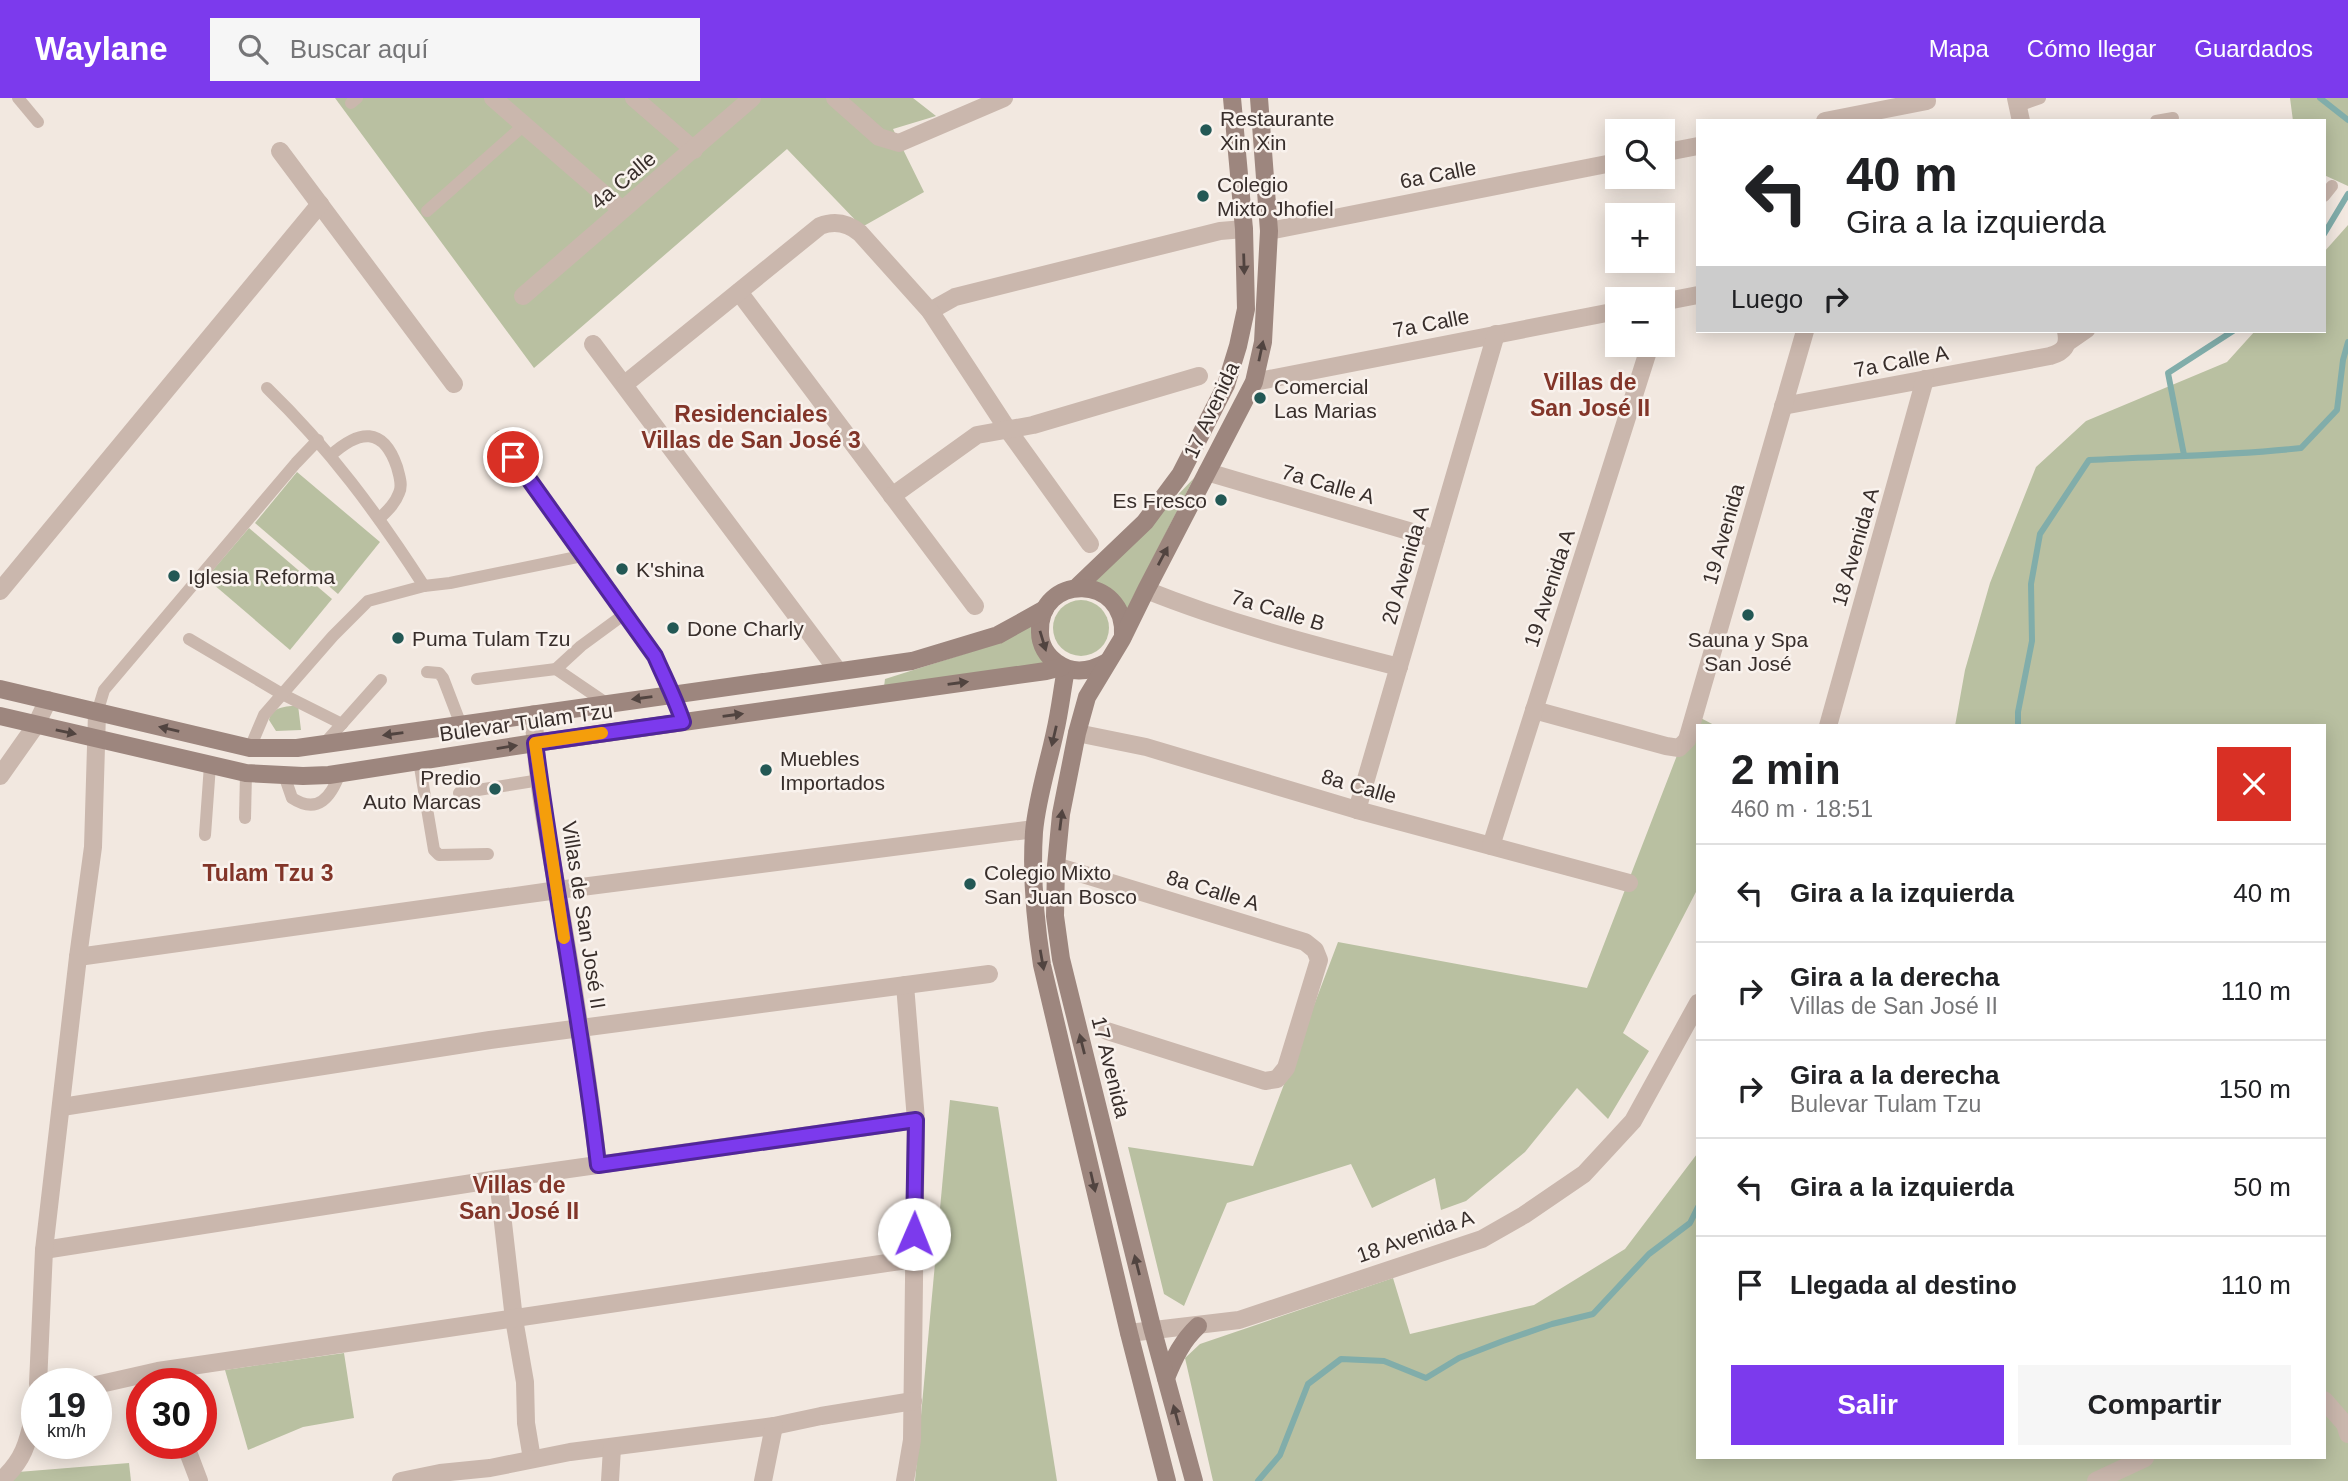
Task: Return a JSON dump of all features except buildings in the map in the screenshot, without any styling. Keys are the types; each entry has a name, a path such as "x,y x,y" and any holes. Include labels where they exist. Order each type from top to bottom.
{"main road":[{"name":"17 Avenida","path":"1076,588 1145,522 1180,475 1226,385 1246,309 1244,229 1232,98"},
{"name":"17 Avenida","path":"1122,639 1254,382 1263,342 1269,231 1259,98"},
{"path":"1076,588 1090,588 1113,601 1124,626 1122,639 1107,662 1087,670 1064,668 1051,659 1043,648 1040,635 1040,622 1053,598 1076,588"},
{"name":"Bulevar Tulam Tzu","path":"0,689 250,748 296,748 912,661 998,635 1045,609"},
{"name":"17 Avenida","path":"1107,662 1087,696 1077,733 1061,814 1055,916 1061,959 1153,1331 1194,1481"},
{"name":"17 Avenida","path":"1064,668 1056,731 1044,774 1034,829 1032,889 1042,965 1167,1481"},
{"name":"Bulevar Tulam Tzu","path":"0,716 246,773 340,773 1064,668"},
{"path":"461,725 462,754"},
{"path":"1166,1378 1185,1338 1198,1326"}],"street":[{"path":"493,98 622,210"},
{"path":"634,98 694,150"},
{"name":"4a Calle","path":"523,296 751,98"},
{"path":"835,98 879,137 892,142 906,141 1004,98"},
{"path":"1835,119 1927,100"},
{"path":"1675,150 1696,146"},
{"path":"280,151 454,384"},
{"name":"6a Calle","path":"1269,231 1605,164"},
{"path":"0,591 320,204"},
{"path":"625,384 820,226 841,223 860,233 930,311 1008,430 1090,544"},
{"path":"930,311 955,297 1220,231 1244,229"},
{"path":"738,292 975,606"},
{"path":"1675,300 1696,295"},
{"name":"7a Calle","path":"1254,382 1605,313"},
{"name":"19 Avenida","path":"1534,710 1666,747 1679,748 1687,740 1804,333"},
{"name":"20 Avenida A","path":"1357,810 1496,334"},
{"name":"7a Calle A","path":"1783,406 2050,356 2063,351 2066,339"},
{"path":"593,344 838,671"},
{"name":"19 Avenida A","path":"1491,846 1646,357"},
{"path":"892,496 977,435 1033,425 1199,376"},
{"name":"18 Avenida A","path":"1829,724 1925,379"},
{"name":"7a Calle A","path":"1207,472 1436,539"},
{"name":"7a Calle B","path":"1146,590 1180,604 1285,638 1399,667"},
{"path":"0,776 36,725 48,700"},
{"path":"39,1368 44,1250 93,847 97,713"},
{"name":"Villas de San José II","path":"534,714 540,780 598,1165"},
{"name":"8a Calle","path":"1077,733 1146,747 1357,810 1629,883"},
{"path":"78,957 558,890 1034,829"},
{"name":"8a Calle A","path":"1056,866 1305,942 1315,950 1319,960 1286,1068 1277,1079 1265,1081 1107,1031"},
{"path":"62,1107 490,1040 989,974"},
{"path":"905,985 916,1120 912,1440 905,1481"},
{"name":"18 Avenida A","path":"1129,1333 1238,1320 1482,1239 1524,1215 1584,1174 1633,1121 1696,1007"},
{"path":"44,1250 498,1179 916,1120"},
{"path":"498,1179 514,1319 525,1382 526,1423 532,1459"},
{"path":"217,1368 514,1319 914,1259"},
{"path":"401,1481 440,1473 491,1468 570,1452 774,1426 913,1401"},
{"path":"2326,1402 2345,1424 2348,1434"},
{"path":"764,1481 774,1426"},
{"path":"610,1481 612,1448"},
{"path":"0,1481 14,1470 21,1458"},
{"path":"191,1459 199,1481"},
{"path":"2096,1481 2143,1459"}],"lane":[{"path":"18,98 38,122"},
{"path":"2018,108 2040,98"},
{"path":"2167,119 2173,118"},
{"path":"427,211 524,125"},
{"path":"2066,339 2083,333"},
{"path":"267,388 331,455 424,586"},
{"path":"331,455 355,437 368,435 381,439 392,453 401,479 401,491 379,519"},
{"path":"500,436 655,656 666,683 674,694 683,722"},
{"path":"97,713 104,690 318,440"},
{"path":"250,748 264,715 333,636 368,601 424,586 582,555"},
{"path":"477,679 556,669 625,613"},
{"path":"189,639 282,694 342,724"},
{"path":"556,669 606,703"},
{"path":"427,671 439,673 443,678 461,725"},
{"path":"324,744 381,680"},
{"path":"419,761 434,850 439,855 488,854"},
{"path":"205,835 210,765"},
{"path":"245,818 246,773"},
{"path":"284,775 292,797 307,805 320,803 331,793 340,773"},
{"path":"460,793 540,780"}],"green space":[{"path":"335,98 913,98 936,116 893,129 924,192 862,227 787,149 534,368"},
{"path":"2290,98 2348,98 2348,186 2326,176 2326,119 2293,119"},
{"path":"2348,225 2348,1481 1213,1481 1185,1358 1200,1344 1393,1278 1410,1334 1534,1305 1625,1249 1696,1155 1696,1459 2326,1459 2326,724 1955,724 1965,670 1990,583 2036,467 2086,421 2227,362 2253,333 2326,333 2326,250"},
{"path":"297,472 380,542 338,594 255,523"},
{"path":"1194,478 1133,597 1125,615 1094,583"},
{"path":"249,528 332,599 290,650 206,578"},
{"path":"1075,600 1087,600 1097,604 1105,612 1109,628 1105,644 1097,652 1087,656 1075,656 1065,652 1057,644 1053,634 1053,622 1057,612 1065,604"},
{"path":"1035,622 1054,664 884,687 885,679 1002,642"},
{"path":"298,705 301,730 276,731 269,720 273,712"},
{"path":"1693,714 1712,724 1696,724 1696,892 1623,1033 1649,1051 1608,1119 1577,1088 1525,1152 1466,1201 1441,1210 1435,1178 1372,1208 1351,1164 1227,1203 1184,1306 1164,1294 1128,1147 1253,1166 1338,942 1587,988"},
{"path":"950,1100 998,1107 1057,1481 915,1481"},
{"path":"344,1353 354,1418 303,1427 248,1450 225,1370"},
{"path":"129,1463 131,1481 6,1481 18,1472"}],"waterway":[{"path":"2320,98 2348,120"},
{"path":"2326,231 2348,194"},
{"path":"2184,455 2168,373 2230,333"},
{"path":"2018,724 2032,641 2031,584 2040,534 2089,460 2301,448 2337,410 2348,342"},
{"path":"1258,1481 1280,1455 1308,1384 1341,1359 1384,1361 1426,1378 1459,1358 1503,1341 1552,1324 1593,1314 1649,1254 1690,1223 1696,1211"}],"slow traffic":[{"path":"564,938 535,743 602,733"}],"place":[{"name":"Restaurante Xin Xin","path":"1206,130"},
{"name":"Colegio Mixto Jhofiel","path":"1203,196"},
{"name":"Comercial Las Marias","path":"1260,398"},
{"name":"Es Fresco","path":"1221,500"},
{"name":"K'shina","path":"622,569"},
{"name":"Iglesia Reforma","path":"174,576"},
{"name":"Sauna y Spa San José","path":"1748,615"},
{"name":"Done Charly","path":"673,628"},
{"name":"Puma Tulam Tzu","path":"398,638"},
{"name":"Muebles Importados","path":"766,770"},
{"name":"Predio Auto Marcas","path":"495,789"},
{"name":"Colegio Mixto San Juan Bosco","path":"970,884"}],"district":[{"name":"Villas de San José II","path":"1590,395"},
{"name":"Residenciales Villas de San José 3","path":"751,427"},
{"name":"Tulam Tzu 3","path":"268,873"},
{"name":"Villas de San José II","path":"519,1198"}],"route":[{"path":"513,457 655,656 666,683 674,694 683,722 535,743 598,1165 916,1120 914,1234"}]}
